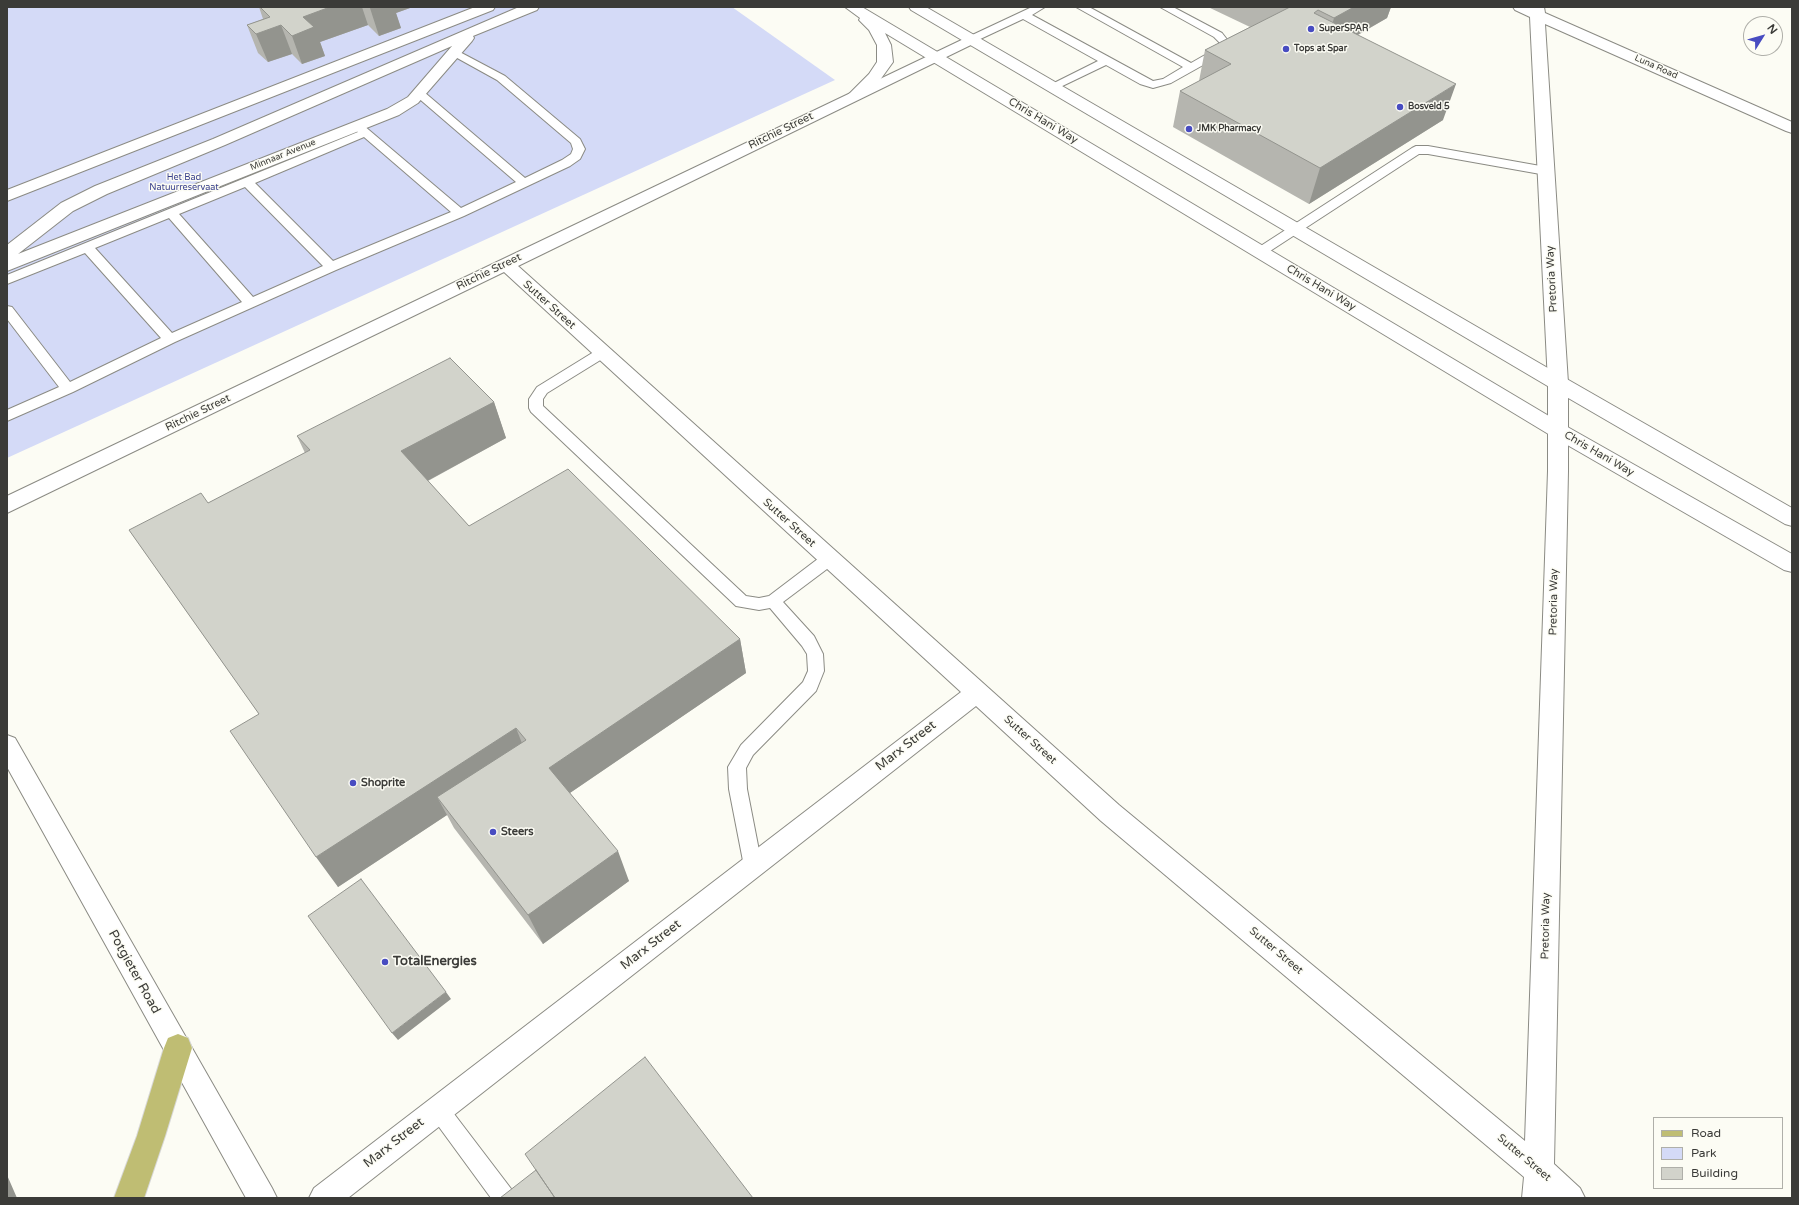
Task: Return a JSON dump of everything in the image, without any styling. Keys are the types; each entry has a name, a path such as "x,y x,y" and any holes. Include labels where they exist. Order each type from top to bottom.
{"main road":[{"path":"129,1198 151,1136 178,1048"}],"street":[{"path":"7,196 488,7"},
{"name":"Minnaar Avenue","path":"7,265 361,130 413,100 420,94 454,52 474,31 532,7"},
{"path":"851,7 875,28 884,45 885,62 875,77 856,96"},
{"name":"Chris Hani Way","path":"851,7 1556,430 1792,564"},
{"path":"916,7 1558,383 1792,518"},
{"name":"Luna Road","path":"1520,7 1537,11 1792,128"},
{"name":"Pretoria Way","path":"1537,11 1558,383 1556,430 1558,471 1540,1171 1537,1198"},
{"path":"7,254 67,207 101,190 394,67 474,31"},
{"name":"Ritchie Street","path":"7,505 972,39"},
{"name":"Sutter Street","path":"505,264 1110,812 1540,1171 1570,1198"},
{"name":"Marx Street","path":"324,1198 977,692"},
{"name":"Potgieter Road","path":"7,745 262,1198"}],"lane":[{"path":"972,39 1040,7"},
{"path":"1081,7 1191,67"},
{"path":"1024,15 1144,82 1153,85 1167,81 1224,48 1224,42 1218,35 1165,7"},
{"path":"7,416 68,389 170,339 331,267 460,213 566,163 576,156 580,149 576,141 501,78 454,52"},
{"path":"1054,87 1106,61"},
{"path":"420,94 524,183"},
{"path":"7,280 247,182 361,130 460,213"},
{"path":"1260,252 1416,150 1428,150 1546,171"},
{"path":"247,182 331,267"},
{"path":"171,214 251,303"},
{"path":"87,247 170,339"},
{"path":"7,310 68,389"},
{"path":"602,353 542,390 536,399 536,408 742,602 759,604 773,601 829,559"},
{"path":"753,866 738,789 737,767 747,750 810,686 816,671 815,654 808,641 773,601"},
{"path":"438,1109 504,1198"}],"green space":[{"name":"Het Bad Natuurreservaat","path":"7,7 732,7 835,80 7,458"}],"building":[{"path":"260,7 330,7 303,17 314,27 292,36 281,25 256,34 247,25 270,17"},
{"path":"1290,7 1354,7 1334,18 1318,10 1314,13 1456,84 1320,168 1180,91 1231,64 1205,50"},
{"path":"450,358 494,402 401,451 469,526 568,469 740,639 549,768 618,851 528,915 437,797 526,740 516,728 316,857 230,731 259,714 129,530 201,493 208,503 310,450 297,436"},
{"path":"361,879 446,992 392,1033 308,916"},
{"path":"645,1057 753,1198 555,1198 525,1154"},
{"path":"536,1170 555,1198 500,1198"}],"place":[{"name":"SuperSPAR","path":"1311,29"},
{"name":"Tops at Spar","path":"1286,49"},
{"name":"Bosveld 5","path":"1400,107"},
{"name":"JMK Pharmacy","path":"1189,129"},
{"name":"Shoprite","path":"353,783"},
{"name":"Steers","path":"493,832"},
{"name":"TotalEnergies","path":"385,962"}]}
